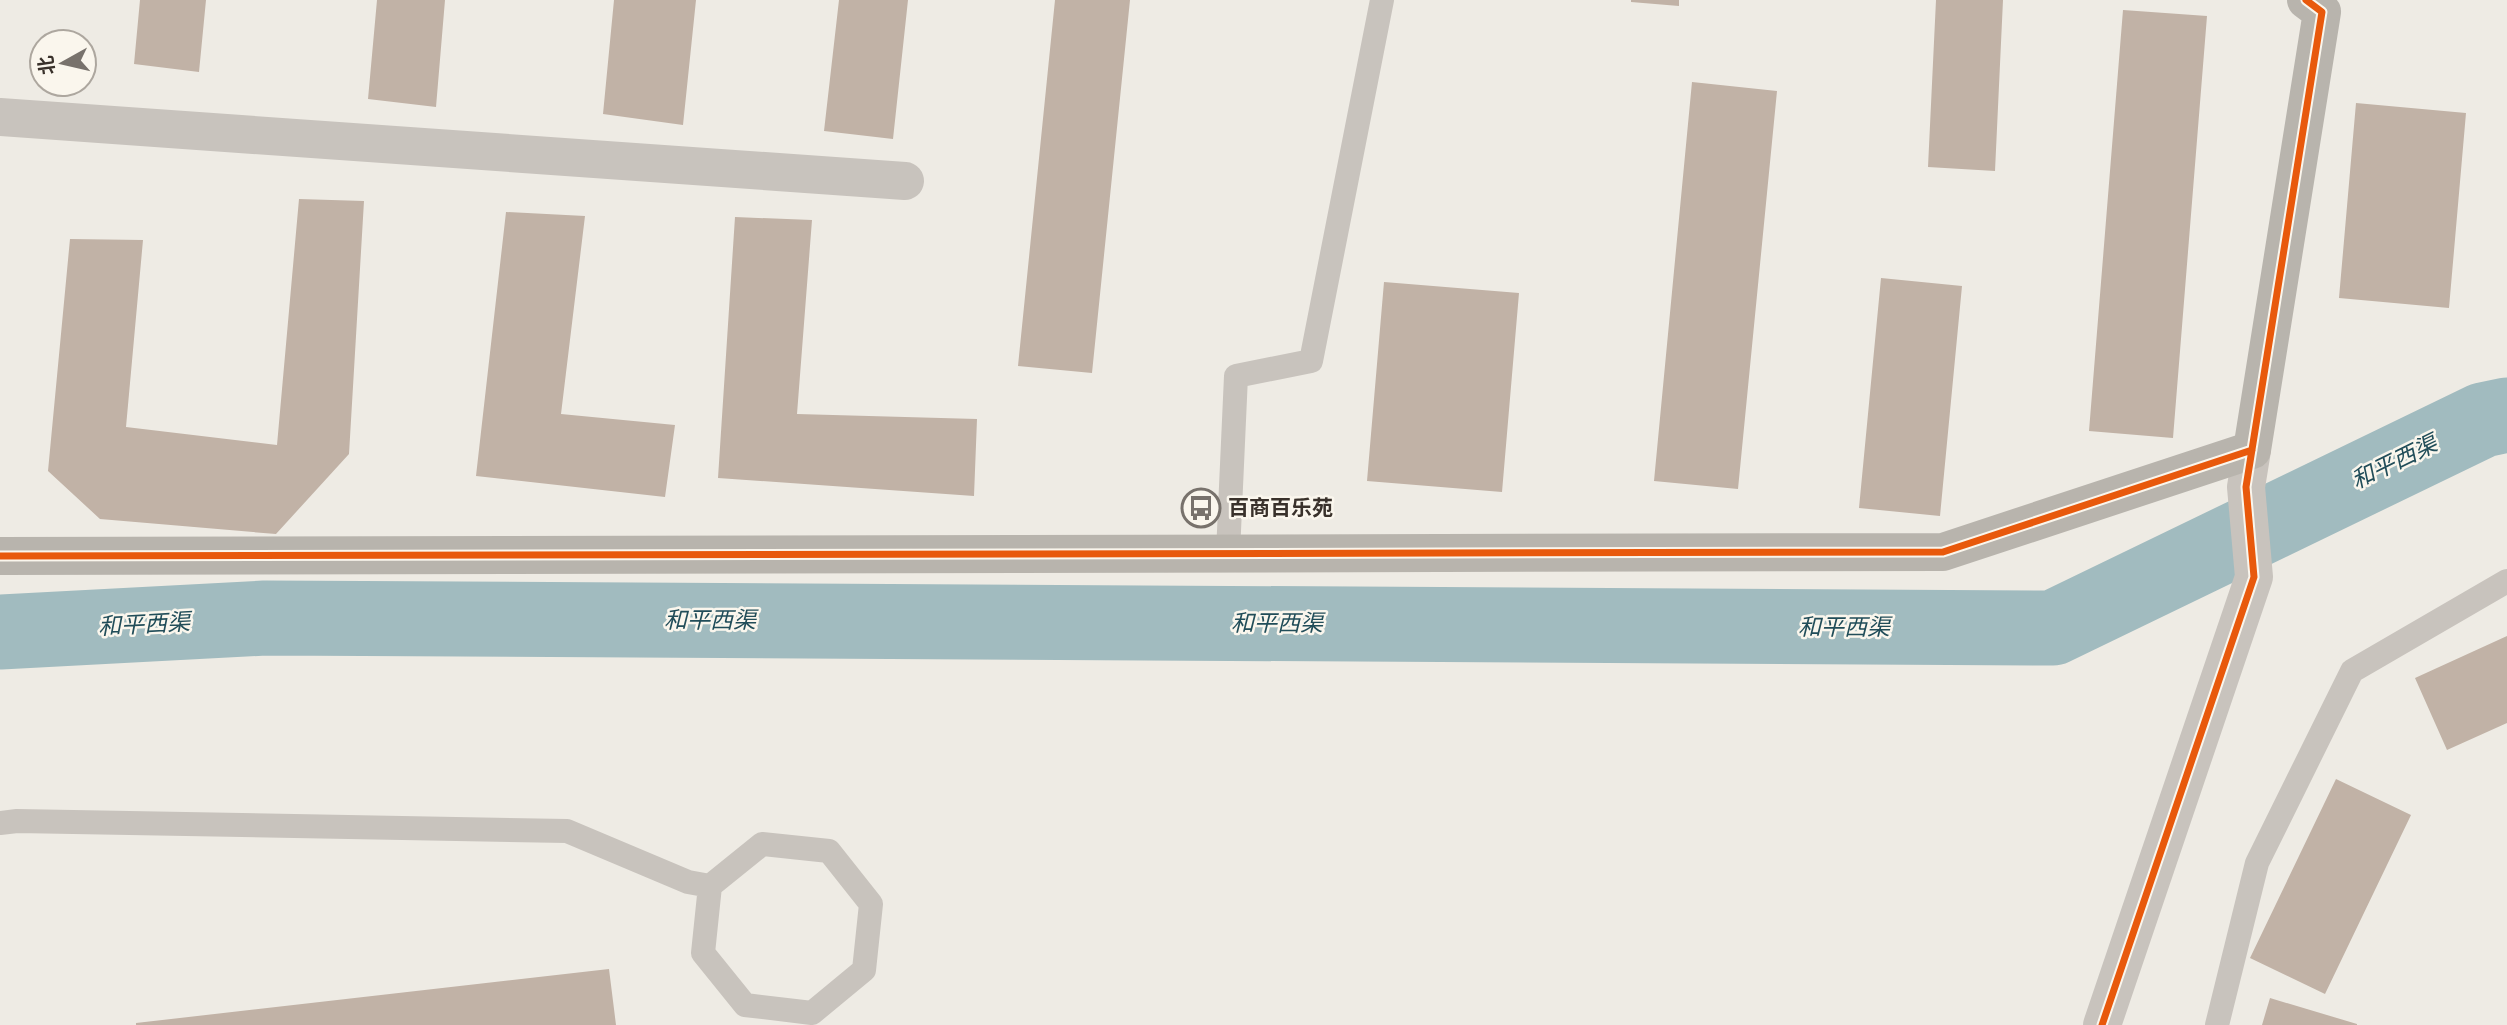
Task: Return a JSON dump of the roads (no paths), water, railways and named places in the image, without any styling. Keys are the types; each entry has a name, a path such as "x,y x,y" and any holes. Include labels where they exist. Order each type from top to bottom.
{"street":[{"path":"2102,1025 2254,577 2246,487 2322,12 2306,0"},
{"path":"0,117 905,181"},
{"path":"0,556 1943,552 2252,450"}],"lane":[{"path":"1228,553 1236,376 1311,361 1382,0"},
{"path":"2217,1025 2257,863 2353,671 2507,581"},
{"path":"0,823 17,821 567,831 688,882 710,886"},
{"path":"762,844 829,851 871,904 863,971 811,1013 775,1017 745,1005 703,953 710,886 762,844"}],"waterway":[{"name":"和平西渠","path":"0,632 265,618 2053,628 2483,420 2507,415"}],"place":[{"name":"百商百乐苑","path":"1201,508"}]}
